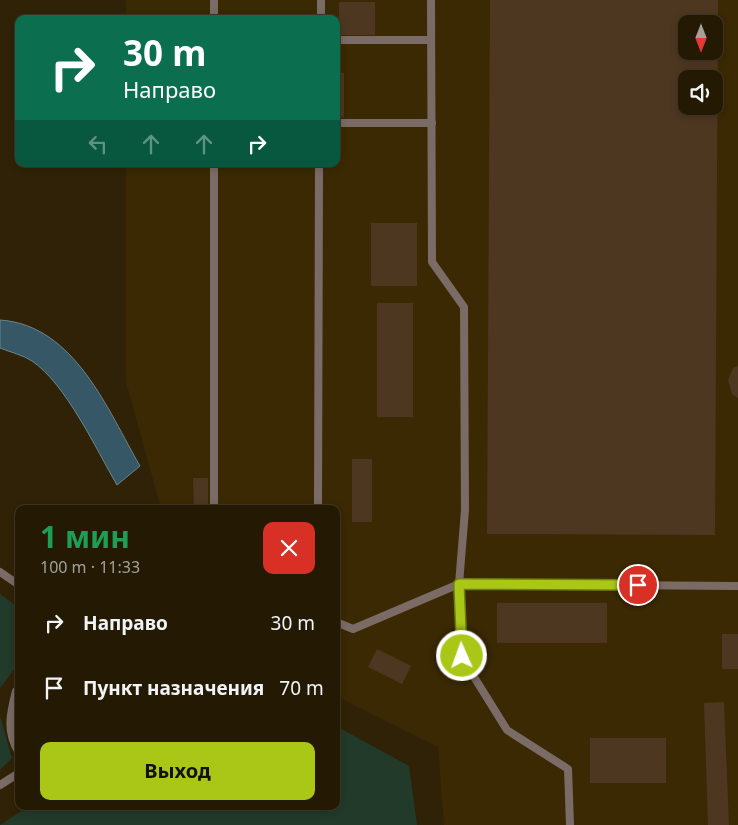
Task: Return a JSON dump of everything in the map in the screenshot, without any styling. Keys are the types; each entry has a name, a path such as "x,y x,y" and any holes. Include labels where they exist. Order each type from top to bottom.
{"lane":[{"path":"214,0 214,15"},
{"path":"321,0 321,15"},
{"path":"431,0 432,262 464,307 465,510 459,584 462,656 507,730 568,769 570,825"},
{"path":"340,40 431,40"},
{"path":"340,123 432,123"},
{"path":"214,167 214,505"},
{"path":"318,505 319,167"},
{"path":"0,572 15,582"},
{"path":"340,623 353,628 459,584 738,586"},
{"path":"15,700 8,720 12,742 15,747"},
{"path":"0,785 15,776"}],"shaded area":[{"path":"126,0 738,0 738,825 444,825 438,747 340,698 340,505 160,505 126,382 126,167 340,167 340,15 126,15"}],"green space":[{"path":"0,594 15,605 15,668 0,688"},
{"path":"0,716 12,758 0,770"},
{"path":"340,728 409,766 417,825 0,825 23,810 340,810"}],"water":[{"path":"0,320 26,325 49,337 69,354 86,374 101,397 140,466 117,485 79,418 57,385 45,371 32,361 0,348"}],"building":[{"path":"490,0 718,0 718,15 678,15 678,60 718,60 718,70 678,70 678,115 717,115 715,535 487,534"},
{"path":"339,2 375,2 375,35 340,35"},
{"path":"340,73 344,73 344,117 340,117"},
{"path":"371,223 417,223 417,286 371,286"},
{"path":"377,303 413,303 413,417 377,417"},
{"path":"738,366 738,398 732,394 728,380 733,368"},
{"path":"352,459 372,459 372,522 352,522"},
{"path":"193,478 208,478 208,505 194,505"},
{"path":"497,603 607,603 607,643 497,643"},
{"path":"722,634 738,634 738,669 722,669"},
{"path":"377,649 411,666 402,684 368,667"},
{"path":"724,702 729,825 708,825 704,703"},
{"path":"590,738 666,738 666,783 590,783"}],"route":[{"path":"462,656 459,584 638,585"}]}
